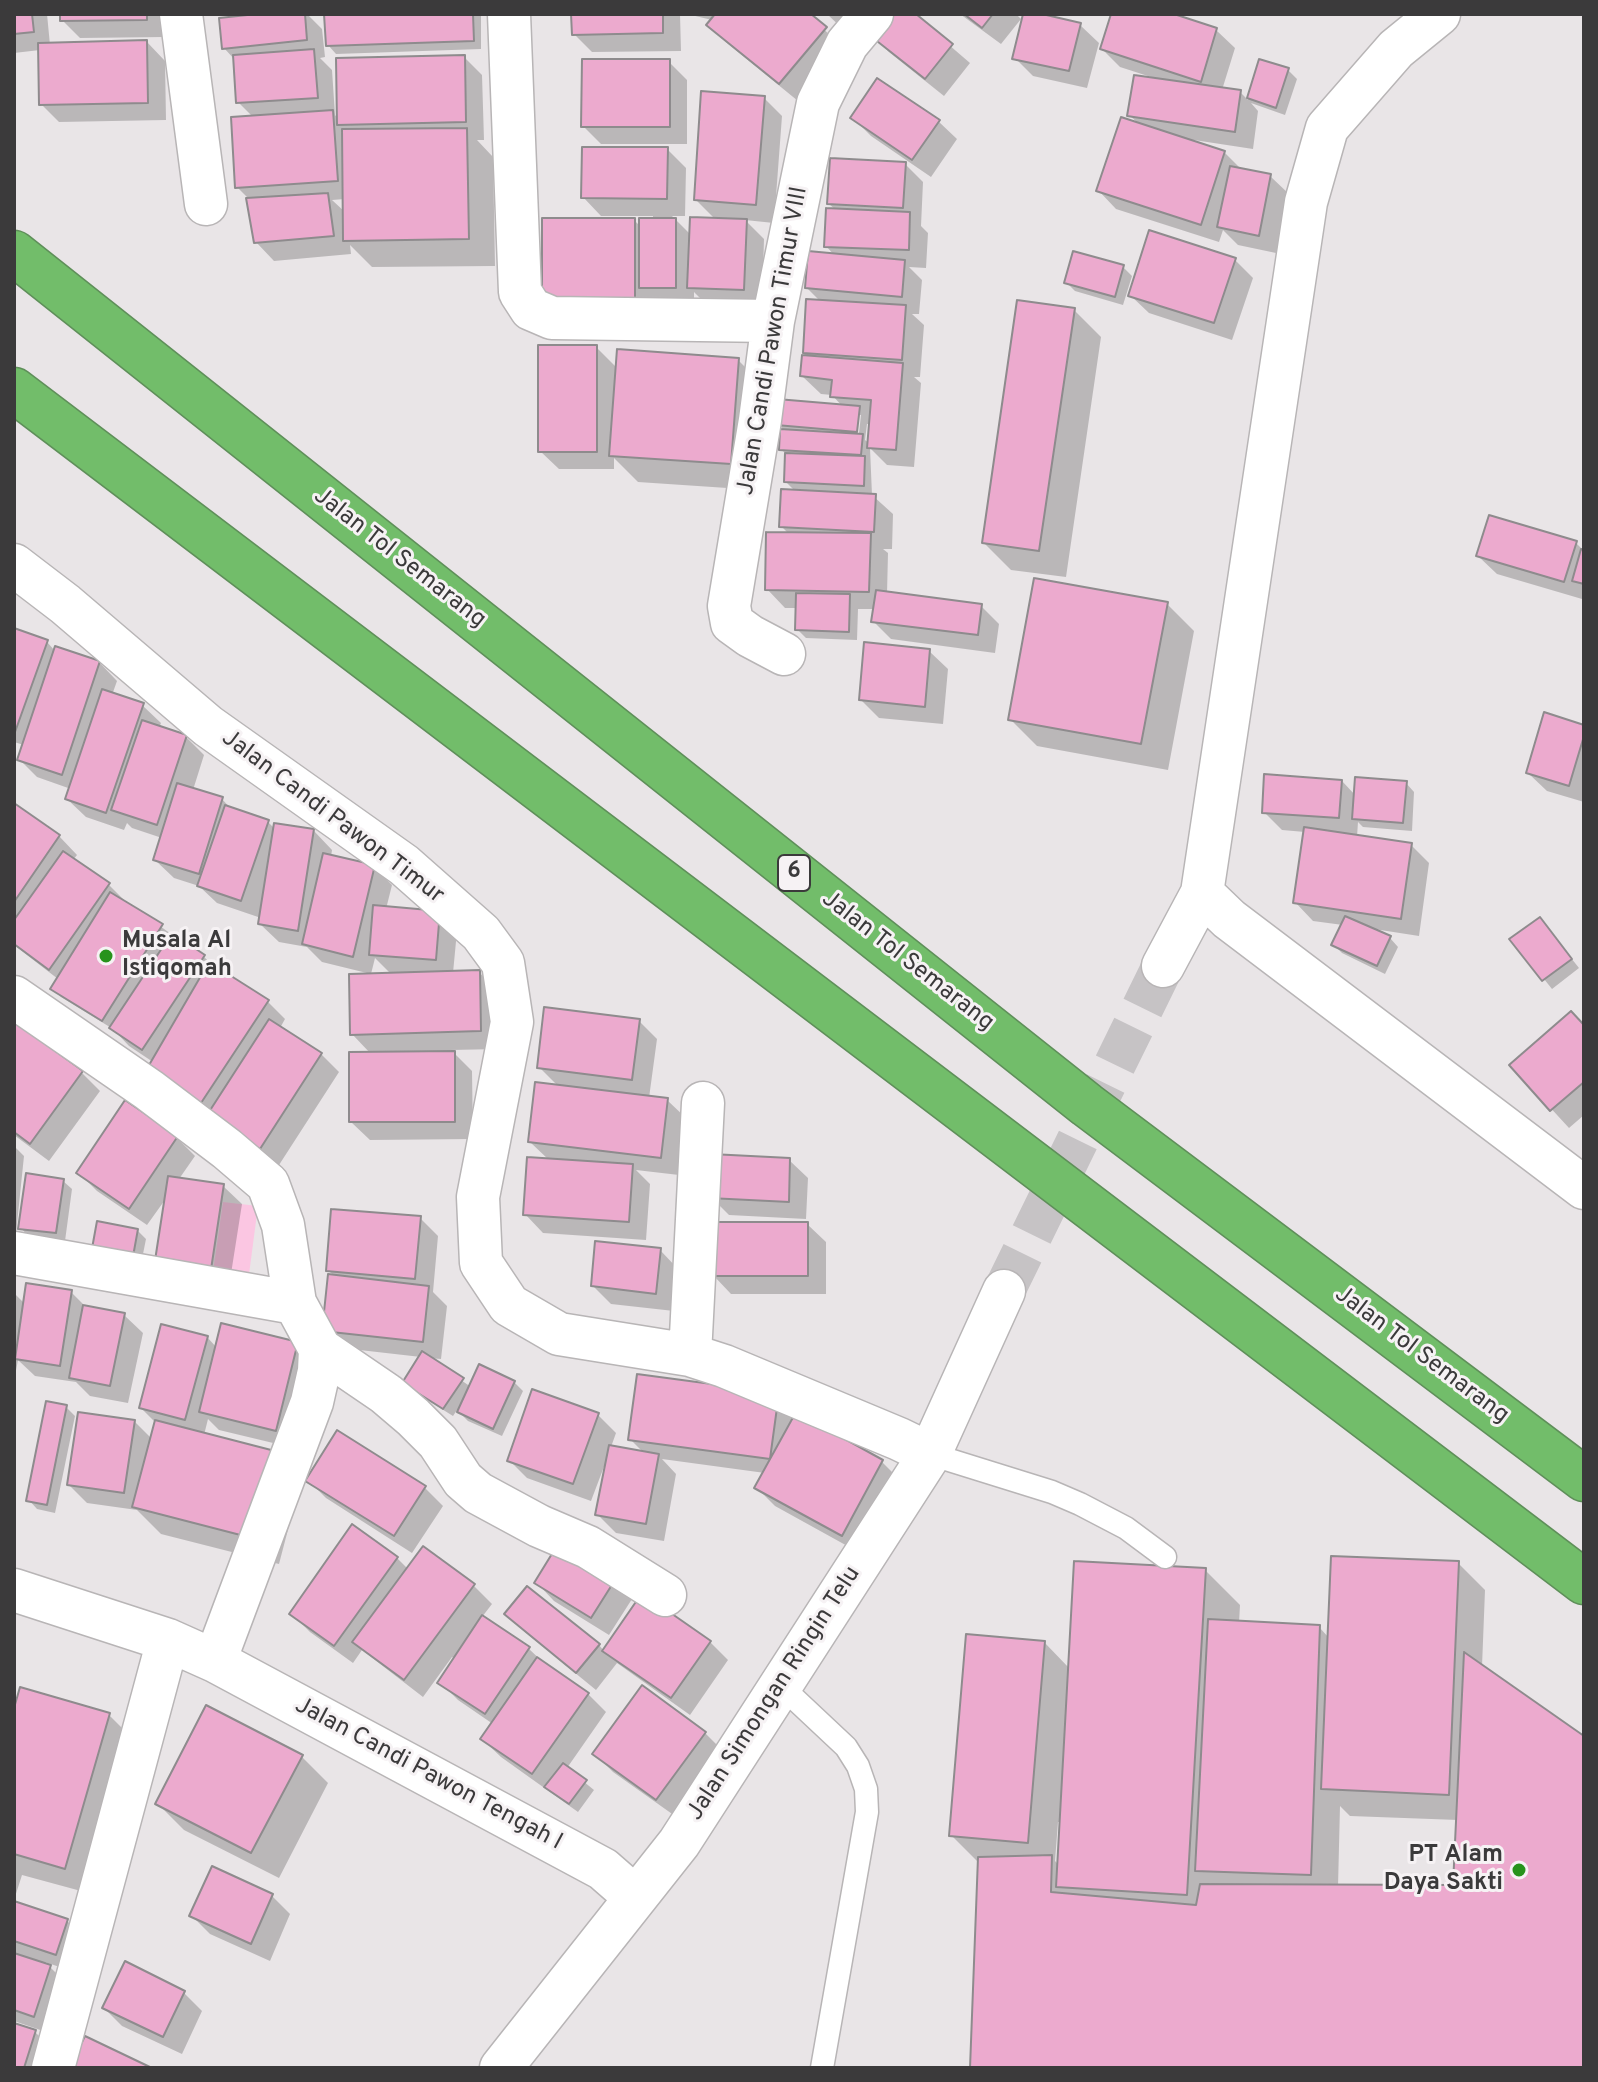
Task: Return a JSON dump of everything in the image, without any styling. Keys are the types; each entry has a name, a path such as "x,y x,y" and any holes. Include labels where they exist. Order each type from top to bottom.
{"highway":[{"name":"Jalan Tol Semarang","path":"14,253 1087,1105 1584,1479"},
{"path":"14,390 1584,1582"}],"street":[{"path":"181,14 206,204"},
{"path":"509,14 520,292 531,309 552,318 773,321"},
{"name":"Jalan Candi Pawon Timur VIII","path":"784,654 732,623 729,606 773,321 818,103 847,44 872,14"},
{"path":"1163,966 1202,893 1306,202 1327,128 1396,49 1439,14"},
{"name":"Jalan Candi Pawon Timur","path":"14,565 65,604 208,726 404,865 481,933 503,963 512,1022 478,1197 481,1263 509,1305 559,1334 690,1355 724,1366 930,1454"},
{"path":"1202,893 1229,919 1581,1175"},
{"path":"14,997 149,1090 268,1184 283,1225 295,1303 320,1349 386,1394 413,1417 438,1442 463,1480 478,1493 539,1526 588,1547 665,1595"},
{"path":"690,1355 703,1103"},
{"path":"14,1253 295,1303"},
{"name":"Jalan Simongan Ringin Telu","path":"501,2068 679,1843 781,1686 930,1454 1004,1291"},
{"path":"215,1661 312,1402 320,1349"},
{"name":"Jalan Candi Pawon Tengah I","path":"14,1590 168,1640 215,1661 603,1869 635,1897"},
{"path":"53,2068 168,1640"}],"lane":[{"path":"930,1454 1052,1492 1080,1504 1126,1528 1165,1557"},
{"path":"781,1686 846,1747 858,1766 866,1789 867,1812 822,2068"}],"shaded area":[{"path":"223,1202 258,1206 248,1282 212,1278"}],"building":[{"path":"14,14 32,14 34,32 14,34"},
{"path":"60,14 147,14 147,20 60,21"},
{"path":"305,14 307,40 222,49 219,18"},
{"path":"324,14 473,14 474,41 326,46"},
{"path":"571,14 663,14 663,33 572,35"},
{"path":"715,14 811,14 827,27 779,84 706,25"},
{"path":"885,14 916,14 953,44 925,79 868,34"},
{"path":"964,14 993,14 982,28"},
{"path":"1023,14 1042,14 1081,23 1069,71 1012,59"},
{"path":"1111,14 1174,14 1217,28 1201,82 1100,49"},
{"path":"147,40 148,103 39,105 38,43"},
{"path":"314,49 318,98 236,103 233,55"},
{"path":"465,55 466,122 337,125 336,58"},
{"path":"582,59 670,59 670,127 581,127"},
{"path":"1259,59 1289,68 1276,108 1247,98"},
{"path":"1134,75 1241,90 1235,132 1127,116"},
{"path":"877,78 940,120 912,160 850,118"},
{"path":"701,91 765,96 756,205 694,200"},
{"path":"333,110 338,181 235,188 231,117"},
{"path":"1121,117 1225,151 1201,225 1096,191"},
{"path":"467,128 469,239 343,241 342,129"},
{"path":"582,147 668,147 667,199 581,198"},
{"path":"830,158 906,162 903,208 827,204"},
{"path":"1230,166 1271,174 1259,236 1217,227"},
{"path":"328,193 334,236 254,243 246,198"},
{"path":"826,208 910,212 909,250 824,247"},
{"path":"690,217 747,219 744,290 687,288"},
{"path":"542,218 635,218 635,299 542,299"},
{"path":"639,218 676,218 676,288 639,288"},
{"path":"1149,230 1236,258 1214,323 1128,296"},
{"path":"808,251 905,260 902,297 805,288"},
{"path":"1073,251 1124,265 1115,297 1064,283"},
{"path":"806,299 906,305 902,360 803,353"},
{"path":"1017,300 1075,308 1039,551 982,543"},
{"path":"538,345 597,345 597,452 538,452"},
{"path":"617,349 739,358 731,464 609,456"},
{"path":"802,355 903,363 896,450 867,448 871,400 830,397 832,380 800,376"},
{"path":"777,399 860,406 857,432 776,425"},
{"path":"780,429 863,434 861,455 779,450"},
{"path":"785,453 865,456 864,486 784,482"},
{"path":"781,489 876,494 874,532 779,527"},
{"path":"1489,515 1577,541 1564,582 1476,556"},
{"path":"766,532 871,533 869,592 765,590"},
{"path":"1581,549 1584,550 1584,584 1572,581"},
{"path":"1034,578 1168,602 1141,744 1008,720"},
{"path":"876,590 982,604 978,635 871,622"},
{"path":"796,593 850,594 849,632 795,630"},
{"path":"14,628 48,640 15,732 14,732"},
{"path":"864,642 930,649 925,707 859,700"},
{"path":"55,646 100,661 62,775 17,760"},
{"path":"102,689 144,703 106,813 65,799"},
{"path":"1544,712 1584,725 1584,736 1569,786 1526,773"},
{"path":"142,720 187,735 157,825 111,810"},
{"path":"1264,774 1342,780 1339,818 1262,813"},
{"path":"1355,777 1407,781 1403,823 1352,819"},
{"path":"177,783 223,797 199,874 153,860"},
{"path":"14,803 60,835 14,902"},
{"path":"225,805 269,820 241,901 197,886"},
{"path":"274,823 314,829 298,931 258,924"},
{"path":"1304,827 1412,843 1401,919 1293,903"},
{"path":"63,851 110,883 49,970 14,944 14,920"},
{"path":"323,853 375,865 353,957 302,944"},
{"name":"Musala Al Istiqomah","path":"110,892 163,924 102,1021 50,989"},
{"path":"373,905 440,911 436,960 369,955"},
{"path":"1345,916 1391,936 1377,966 1331,945"},
{"path":"1540,917 1572,959 1542,981 1509,939"},
{"path":"172,933 205,955 142,1050 109,1028"},
{"path":"209,962 269,1000 201,1103 145,1072"},
{"path":"480,970 481,1031 350,1035 349,974"},
{"path":"544,1007 640,1019 632,1080 537,1068"},
{"path":"1571,1011 1584,1025 1584,1082 1550,1111 1509,1065"},
{"path":"269,1019 322,1053 260,1149 207,1115"},
{"path":"14,1021 83,1071 30,1144 14,1132"},
{"path":"455,1051 455,1122 349,1122 349,1052"},
{"path":"535,1082 668,1098 661,1158 528,1142"},
{"path":"125,1100 178,1136 129,1209 76,1173"},
{"path":"711,1154 790,1158 789,1202 709,1198"},
{"path":"527,1157 633,1164 629,1222 523,1215"},
{"path":"26,1173 64,1179 56,1233 18,1229"},
{"path":"168,1176 224,1184 210,1276 154,1267"},
{"path":"331,1209 421,1216 415,1279 326,1271"},
{"path":"97,1221 138,1229 132,1262 91,1254"},
{"path":"711,1222 808,1222 808,1276 711,1276"},
{"path":"595,1241 661,1248 656,1294 591,1286"},
{"path":"328,1274 429,1286 423,1342 322,1331"},
{"path":"26,1283 72,1290 60,1366 15,1359"},
{"path":"83,1305 125,1313 110,1386 69,1378"},
{"path":"221,1323 298,1342 276,1431 199,1412"},
{"path":"161,1324 208,1336 185,1420 139,1408"},
{"path":"422,1351 464,1378 443,1409 402,1383"},
{"path":"479,1364 515,1381 493,1429 457,1412"},
{"path":"637,1374 779,1393 770,1459 628,1440"},
{"path":"532,1389 599,1413 573,1484 507,1461"},
{"path":"46,1401 67,1405 47,1505 26,1501"},
{"path":"78,1412 135,1420 124,1493 67,1485"},
{"path":"796,1412 883,1460 842,1536 754,1488"},
{"path":"155,1420 275,1451 252,1538 132,1507"},
{"path":"337,1430 426,1486 394,1536 305,1481"},
{"path":"609,1445 659,1454 646,1524 595,1515"},
{"path":"352,1524 398,1557 334,1646 289,1614"},
{"path":"558,1544 615,1580 591,1618 534,1583"},
{"path":"423,1546 475,1584 404,1680 352,1642"},
{"path":"1331,1556 1459,1561 1449,1795 1321,1789"},
{"path":"1074,1561 1206,1568 1187,1895 1056,1887"},
{"path":"527,1586 600,1644 576,1673 504,1614"},
{"path":"642,1593 711,1641 671,1698 602,1651"},
{"path":"482,1615 530,1647 485,1714 437,1683"},
{"path":"1208,1619 1320,1625 1311,1875 1195,1871"},
{"path":"966,1634 1045,1641 1028,1843 949,1836"},
{"name":"PT Alam Daya Sakti","path":"1464,1652 1584,1736 1584,2068 970,2068 978,1857 1052,1855 1051,1892 1196,1905 1200,1884 1453,1885"},
{"path":"537,1657 589,1693 532,1774 480,1739"},
{"path":"642,1685 706,1732 656,1800 592,1754"},
{"path":"20,1687 110,1713 65,1869 14,1854 14,1708"},
{"path":"206,1705 303,1755 251,1853 155,1804"},
{"path":"563,1763 587,1780 569,1804 544,1787"},
{"path":"212,1866 273,1894 251,1944 189,1916"},
{"path":"14,1901 68,1919 56,1955 14,1941"},
{"path":"14,1953 51,1965 34,2017 14,2010"},
{"path":"125,1961 185,1991 163,2037 102,2008"},
{"path":"14,2023 36,2030 24,2068 14,2068"},
{"path":"85,2036 152,2068 69,2068"}],"tunnel":[{"path":"1004,1291 1163,966"}],"place":[{"name":"Musala Al Istiqomah","path":"106,956"},
{"name":"PT Alam Daya Sakti","path":"1519,1870"}]}
